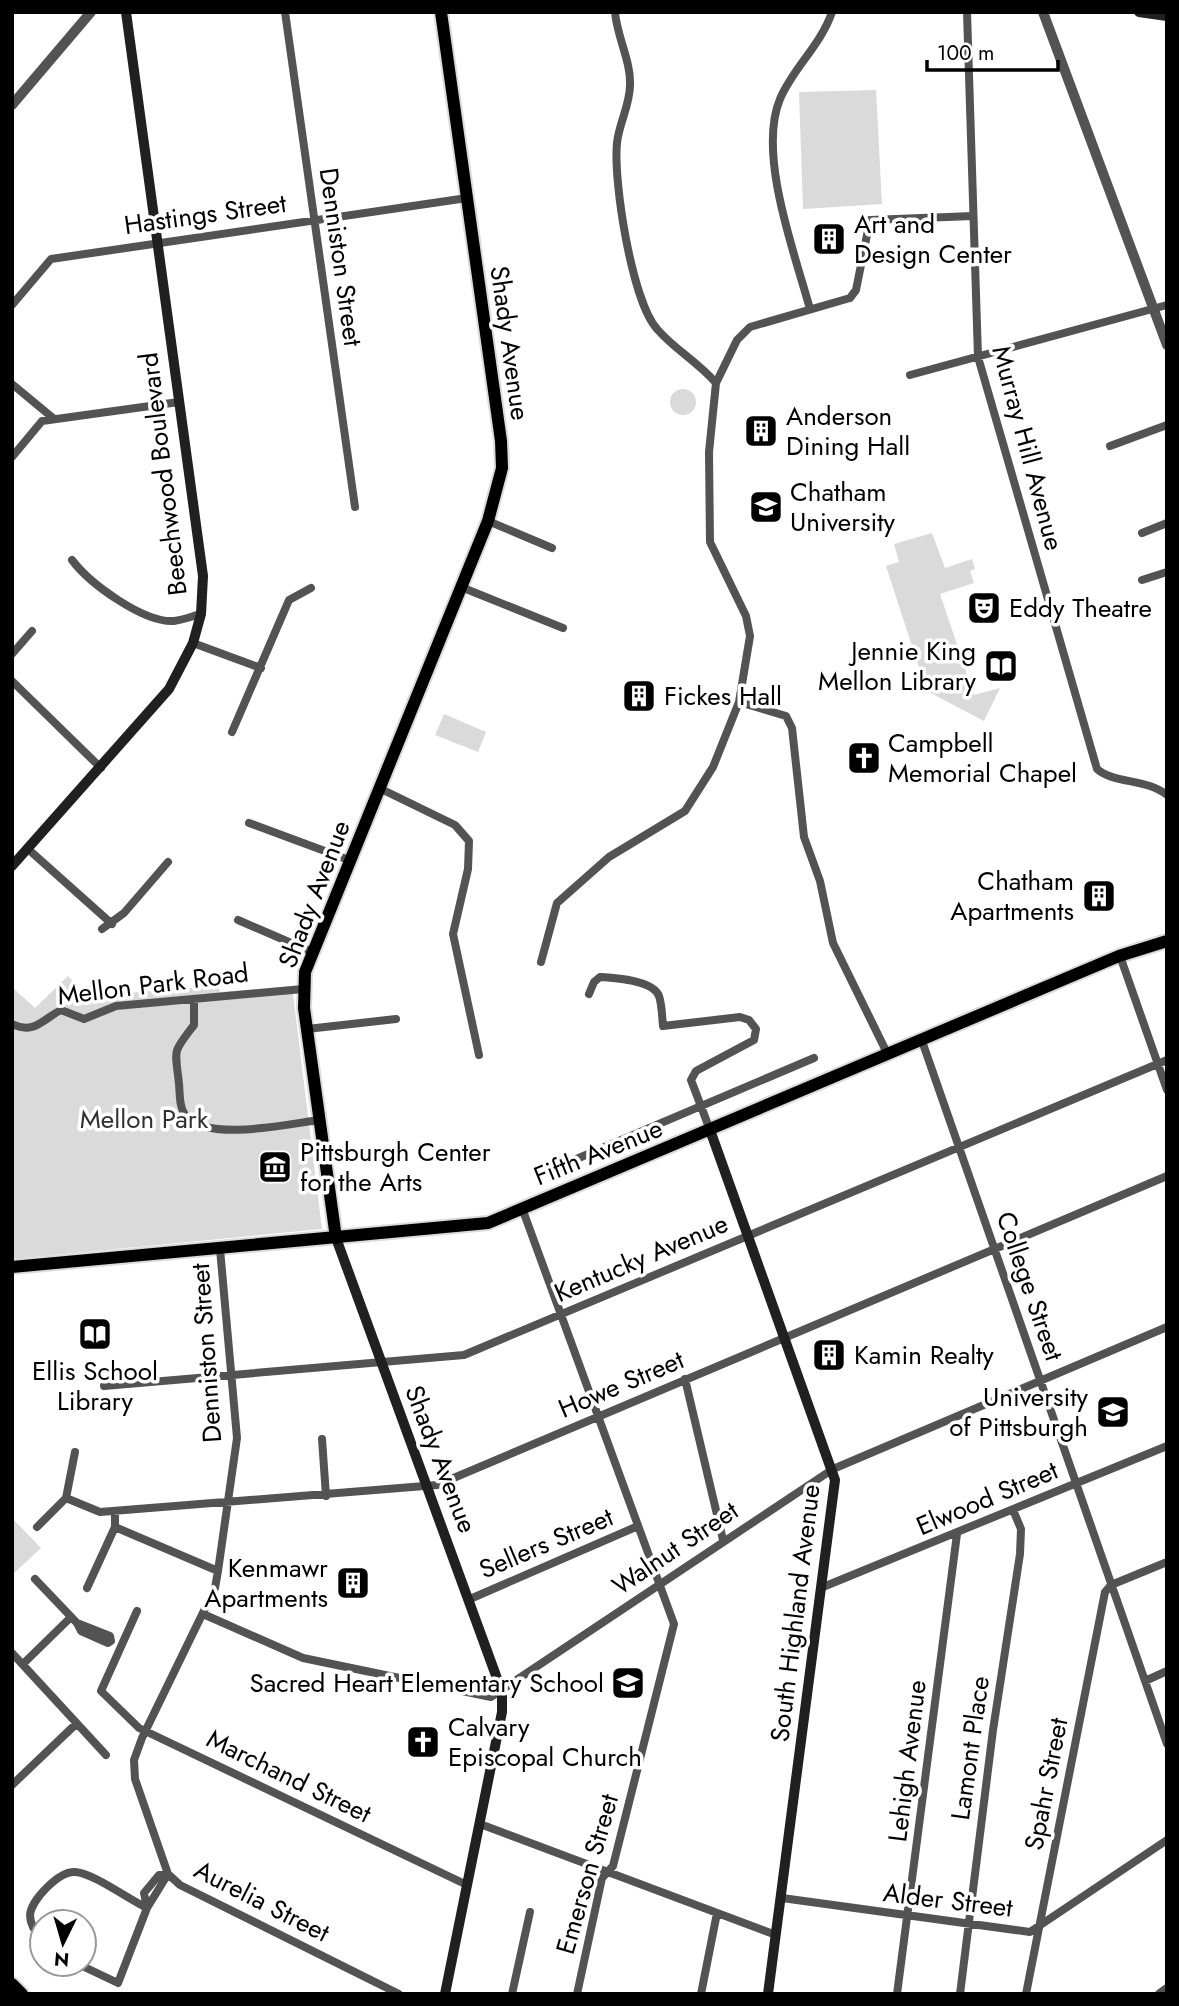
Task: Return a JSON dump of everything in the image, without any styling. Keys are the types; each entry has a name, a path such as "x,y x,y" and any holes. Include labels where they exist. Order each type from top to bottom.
{"main road":[{"name":"Beechwood Boulevard","path":"12,866 170,689 193,643 201,614 203,576 126,12"},
{"name":"Shady Avenue","path":"441,12 501,441 502,468 488,521 312,952 303,989 337,1238 502,1692 502,1712 445,1994"},
{"path":"1139,12 1167,16"},
{"name":"Fifth Avenue","path":"12,1267 488,1223 1120,956 1167,942"},
{"name":"South Highland Avenue","path":"710,1130 835,1480 768,1994"},
{"path":"12,1984 22,1994"}],"street":[{"path":"12,105 90,12"},
{"name":"Denniston Street","path":"285,12 355,507"},
{"path":"615,12 630,72 631,87 617,142 617,171 635,281 656,328 698,362 716,383"},
{"path":"810,309 779,197 775,166 775,129 778,104 785,89 826,29 832,12"},
{"name":"Murray Hill Avenue","path":"967,12 978,357 1097,769 1103,775 1136,780 1167,795"},
{"path":"1043,12 1167,345"},
{"name":"Hastings Street","path":"12,305 51,259 467,198"},
{"path":"541,961 556,903 609,857 685,811 713,767 738,702 751,636 746,616 710,542 709,452 716,383 737,340 750,327 850,298 856,290 870,220 973,216"},
{"path":"909,376 1167,304"},
{"path":"12,384 52,418"},
{"path":"12,457 42,421 179,402"},
{"path":"1110,446 1167,425"},
{"path":"488,521 552,548"},
{"path":"1142,533 1167,523"},
{"path":"72,560 83,575 104,592 130,607 172,621 201,614"},
{"path":"1142,580 1167,572"},
{"path":"461,587 563,628"},
{"path":"232,732 289,600 311,588"},
{"path":"12,654 32,631"},
{"path":"193,643 261,668"},
{"path":"12,681 101,768"},
{"path":"738,702 786,716 792,728 804,837 820,881 833,943 888,1055"},
{"path":"379,788 455,825 469,841 468,869 453,934 479,1055"},
{"path":"249,823 349,860"},
{"path":"28,849 112,924"},
{"path":"102,929 112,924 168,862"},
{"path":"238,920 312,952"},
{"path":"1120,956 1167,1090"},
{"path":"589,994 594,982 600,977 617,978 653,988 659,995 663,1026 740,1017 749,1020 756,1029 754,1040 696,1071 691,1080 710,1130"},
{"name":"Mellon Park Road","path":"12,1024 28,1028 37,1026 61,1010 84,1019 116,1006 303,989"},
{"path":"194,999 194,1025 179,1041 176,1052 181,1104 186,1116 199,1124 227,1130 319,1121"},
{"path":"307,1029 396,1019"},
{"name":"College Street","path":"922,1041 1167,1744"},
{"path":"566,1163 814,1058"},
{"name":"Kentucky Avenue","path":"104,1386 464,1355 1167,1060"},
{"name":"Howe Street","path":"66,1498 100,1512 427,1488 1167,1176"},
{"name":"Emerson Street","path":"522,1208 563,1314 674,1624 613,1866 602,1878 577,1994"},
{"name":"Denniston Street","path":"146,1731 215,1588 219,1571 237,1438 220,1249"},
{"name":"Walnut Street","path":"502,1692 833,1469 1167,1327"},
{"path":"685,1380 723,1541"},
{"path":"323,1439 326,1496"},
{"name":"Elwood Street","path":"823,1587 1167,1446"},
{"path":"37,1527 66,1498 75,1452"},
{"name":"Lamont Place","path":"960,1994 993,1730 1020,1553 1021,1529 1013,1510"},
{"path":"86,1588 115,1527 115,1511"},
{"name":"Sellers Street","path":"470,1600 638,1526"},
{"path":"115,1527 219,1571"},
{"name":"Lehigh Avenue","path":"897,1994 957,1534"},
{"path":"1111,1585 1167,1562"},
{"path":"23,1664 73,1620 35,1579"},
{"name":"Spahr Street","path":"1026,1994 1105,1592 1111,1585"},
{"name":"Marchand Street","path":"137,1611 101,1691 139,1728 467,1885"},
{"path":"203,1614 303,1658 491,1697 502,1692"},
{"path":"12,1653 106,1755"},
{"path":"1145,1681 1167,1671"},
{"path":"12,1785 76,1724"},
{"name":"Aurelia Street","path":"146,1731 134,1760 134,1771 167,1874 180,1885 399,1994"},
{"path":"480,1824 776,1935"},
{"name":"Alder Street","path":"782,1898 1030,1932 1167,1840"},
{"path":"33,1908 34,1903 63,1875 74,1872 105,1882 114,1891 147,1908"},
{"path":"98,1974 118,1983 147,1908 167,1874"},
{"path":"512,1994 530,1912"},
{"path":"701,1994 717,1913"},
{"path":"1160,1994 1167,1989"}],"green space":[{"path":"876,90 882,204 803,209 799,92"},
{"path":"683,389 692,393 696,402 692,411 683,415 674,411 670,402 674,393"},
{"path":"932,533 945,568 972,559 975,569 970,571 974,583 940,594 974,695 1000,688 984,721 919,687 922,677 886,566 899,562 894,544"},
{"path":"444,714 486,732 478,752 435,735"},
{"name":"Mellon Park","path":"68,976 86,996 218,986 220,992 292,986 322,1229 12,1259 12,987 35,1008"},
{"path":"12,1518 41,1548 12,1575"}],"place":[{"name":"Art and Design Center","path":"829,239"},
{"name":"Anderson Dining Hall","path":"761,431"},
{"name":"Chatham University","path":"766,507"},
{"name":"Eddy Theatre","path":"984,608"},
{"name":"Jennie King Mellon Library","path":"1001,666"},
{"name":"Fickes Hall","path":"639,696"},
{"name":"Campbell Memorial Chapel","path":"864,758"},
{"name":"Chatham Apartments","path":"1099,896"},
{"name":"Pittsburgh Center for the Arts","path":"275,1167"},
{"name":"Ellis School Library","path":"95,1334"},
{"name":"Kamin Realty","path":"829,1355"},
{"name":"University of Pittsburgh","path":"1113,1412"},
{"name":"Kenmawr Apartments","path":"353,1583"},
{"name":"Sacred Heart Elementary School","path":"628,1683"},
{"name":"Calvary Episcopal Church","path":"423,1742"}]}
